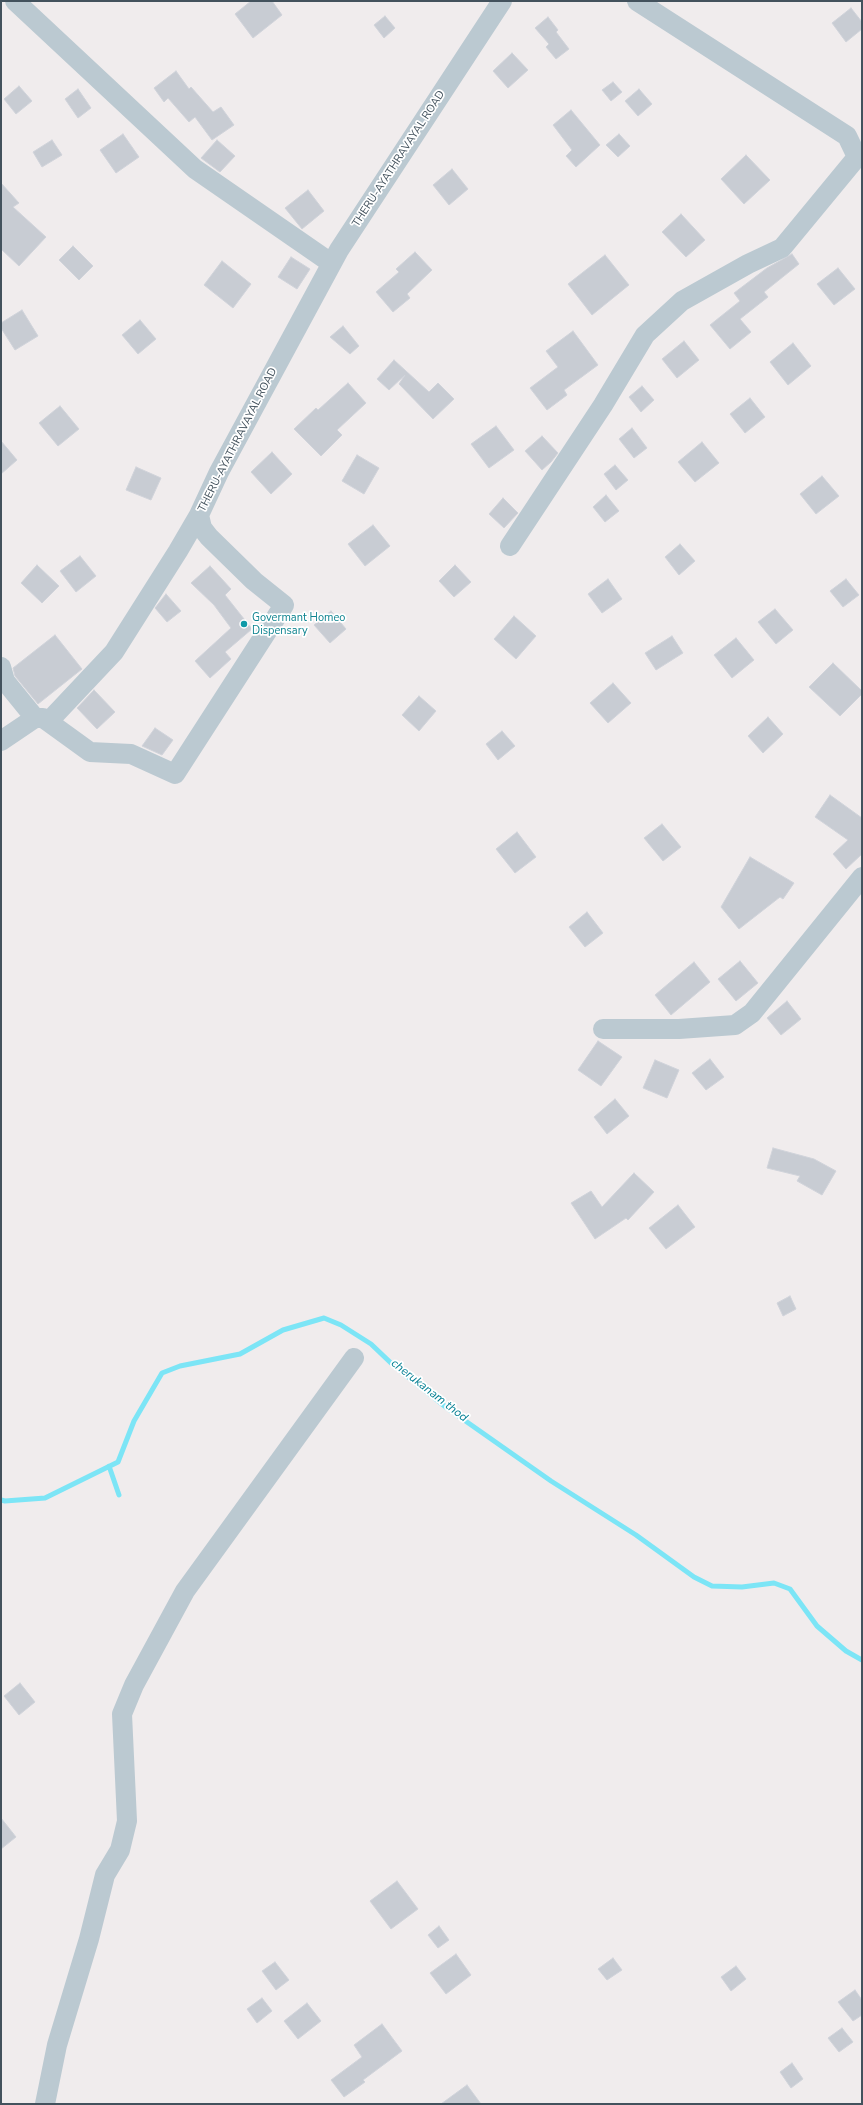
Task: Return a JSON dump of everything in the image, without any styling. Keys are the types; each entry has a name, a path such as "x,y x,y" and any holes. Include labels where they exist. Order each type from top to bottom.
{"street":[{"path":"15,1 195,169 331,263"},
{"name":"THERU-AYATHRAVAYAL ROAD","path":"42,720 90,752 131,754 175,774 284,605 254,581 209,537 202,528 199,515 219,472 331,263 502,1"},
{"path":"510,546 603,405 645,335 682,301 748,264 782,248 859,156 847,136 637,1"},
{"path":"1,741 42,720 114,652 199,515"},
{"path":"1,667 5,681 42,720"},
{"path":"603,1028 679,1029 735,1025 756,1008 862,877"},
{"path":"45,2104 57,2045 105,1875 120,1850 127,1821 122,1714 134,1685 185,1591 354,1358"}],"building":[{"path":"251,1 272,1 282,15 253,38 235,14"},
{"path":"851,8 862,22 862,29 846,42 832,23"},
{"path":"385,16 395,28 384,38 374,25"},
{"path":"548,17 558,30 556,32 569,49 556,59 546,47 549,44 535,28"},
{"path":"512,53 528,70 508,88 493,71"},
{"path":"176,71 189,89 191,87 213,112 221,107 234,125 212,140 195,117 189,122 168,98 164,102 154,88"},
{"path":"613,82 622,92 611,101 602,90"},
{"path":"19,86 32,101 16,114 4,99"},
{"path":"78,89 91,108 78,118 65,99"},
{"path":"639,89 652,104 638,116 625,101"},
{"path":"571,110 600,145 576,167 566,156 572,150 553,125"},
{"path":"123,134 139,157 116,173 100,150"},
{"path":"619,134 630,146 618,157 606,145"},
{"path":"52,140 62,155 42,167 33,152"},
{"path":"217,140 235,156 220,172 201,158"},
{"path":"746,155 770,180 744,204 721,179"},
{"path":"452,169 468,189 449,205 433,185"},
{"path":"1,183 19,203 13,207 46,237 19,266 1,249"},
{"path":"308,190 324,211 302,229 285,208"},
{"path":"681,214 705,240 686,257 662,232"},
{"path":"73,246 93,266 79,280 59,260"},
{"path":"415,252 432,270 407,294 410,298 393,312 376,292 399,272 396,269"},
{"path":"792,254 799,264 764,292 768,297 740,319 751,332 730,349 710,325 740,301 734,293 767,268"},
{"path":"605,255 629,285 592,315 568,284"},
{"path":"291,257 310,269 297,289 278,277"},
{"path":"222,261 251,284 233,308 204,285"},
{"path":"838,268 855,289 834,305 817,284"},
{"path":"22,310 38,336 15,350 1,328 1,323"},
{"path":"140,320 156,339 138,354 122,335"},
{"path":"343,326 359,346 350,354 330,337"},
{"path":"573,331 598,365 564,390 567,395 547,410 530,388 558,367 546,351"},
{"path":"684,341 699,360 677,378 662,359"},
{"path":"793,343 811,366 788,385 770,362"},
{"path":"394,360 429,392 438,383 454,399 433,419 399,384 405,375 389,390 377,379"},
{"path":"348,383 366,403 337,430 342,435 321,456 294,429 316,408 318,410"},
{"path":"642,386 654,400 641,412 629,397"},
{"path":"750,398 765,417 745,433 730,414"},
{"path":"60,406 79,429 58,446 39,423"},
{"path":"496,426 514,450 489,468 471,444"},
{"path":"632,428 647,448 634,458 619,439"},
{"path":"542,436 558,453 542,470 525,451"},
{"path":"1,441 17,460 1,474"},
{"path":"702,442 719,463 695,482 678,462"},
{"path":"272,452 292,474 271,494 251,472"},
{"path":"357,455 379,468 364,494 342,481"},
{"path":"615,465 628,480 616,490 604,474"},
{"path":"136,467 161,478 151,500 126,490"},
{"path":"822,476 839,496 816,514 800,494"},
{"path":"606,495 619,511 605,522 593,507"},
{"path":"503,498 518,513 504,528 489,514"},
{"path":"373,525 390,546 365,566 348,544"},
{"path":"680,544 695,561 679,575 665,557"},
{"path":"80,556 96,576 76,592 60,571"},
{"path":"37,565 59,586 42,603 21,583"},
{"path":"455,565 471,582 454,597 439,581"},
{"path":"210,566 231,589 225,595 252,629 225,652 231,659 210,678 195,661 231,628 214,605 191,583"},
{"path":"608,579 622,599 602,613 588,594"},
{"path":"846,579 859,595 843,607 830,591"},
{"path":"166,594 181,611 167,622 155,608"},
{"path":"775,609 793,630 776,644 758,622"},
{"path":"331,611 346,629 330,643 314,625"},
{"path":"514,616 536,636 516,659 494,639"},
{"path":"55,635 82,669 38,704 15,676 13,668"},
{"path":"672,636 683,653 656,670 645,653"},
{"path":"736,638 754,660 732,678 714,655"},
{"path":"833,663 862,691 862,694 840,716 809,687"},
{"path":"613,683 631,703 608,723 590,703"},
{"path":"94,690 115,712 97,729 77,708"},
{"path":"419,696 436,711 419,731 402,715"},
{"path":"768,717 783,734 763,753 748,736"},
{"path":"155,728 173,740 162,755 142,746"},
{"path":"502,731 515,746 498,760 486,744"},
{"path":"830,795 862,818 862,854 846,869 833,854 848,840 815,817"},
{"path":"662,824 681,847 663,861 644,838"},
{"path":"517,832 536,857 515,873 496,849"},
{"path":"750,857 794,883 783,899 780,897 739,929 721,907"},
{"path":"587,912 603,933 585,947 569,927"},
{"path":"740,961 758,983 736,1001 718,979"},
{"path":"694,962 710,982 671,1015 655,995"},
{"path":"787,1001 801,1019 781,1035 767,1018"},
{"path":"598,1041 622,1057 601,1086 578,1070"},
{"path":"710,1059 724,1077 706,1090 692,1073"},
{"path":"655,1060 679,1070 667,1098 643,1088"},
{"path":"615,1099 629,1116 607,1134 594,1117"},
{"path":"773,1148 814,1159 836,1171 822,1195 797,1181 800,1176 767,1168"},
{"path":"634,1173 654,1192 628,1220 626,1218 595,1239 571,1203 591,1191 602,1207"},
{"path":"678,1205 695,1227 666,1249 649,1228"},
{"path":"790,1296 796,1309 783,1316 777,1303"},
{"path":"20,1683 35,1702 19,1715 4,1696"},
{"path":"1,1818 16,1837 1,1849"},
{"path":"397,1881 418,1909 391,1929 370,1901"},
{"path":"439,1926 449,1940 438,1948 428,1935"},
{"path":"456,1954 471,1975 446,1994 430,1973"},
{"path":"613,1958 622,1970 607,1980 598,1969"},
{"path":"275,1962 289,1980 276,1990 262,1971"},
{"path":"736,1966 746,1979 731,1991 721,1977"},
{"path":"855,1990 862,2000 862,2015 853,2021 838,2002"},
{"path":"262,1998 272,2011 257,2023 247,2009"},
{"path":"307,2003 321,2021 298,2039 284,2021"},
{"path":"382,2024 402,2051 363,2080 365,2082 344,2097 331,2080 362,2057 354,2045"},
{"path":"842,2028 853,2042 839,2052 828,2038"},
{"path":"792,2063 803,2079 791,2088 780,2072"},
{"path":"467,2085 481,2104 441,2104"}],"waterway":[{"name":"cherukanam thod","path":"1,1500 45,1498 118,1462 134,1421 162,1373 180,1366 240,1354 283,1330 324,1318 341,1325 371,1344 392,1364 447,1408 551,1481 636,1535 694,1577 712,1586 742,1587 774,1583 790,1589 817,1626 846,1651 862,1660"},
{"path":"109,1466 119,1495"}],"place":[{"name":"Govermant Homeo Dispensary","path":"244,624"}]}
